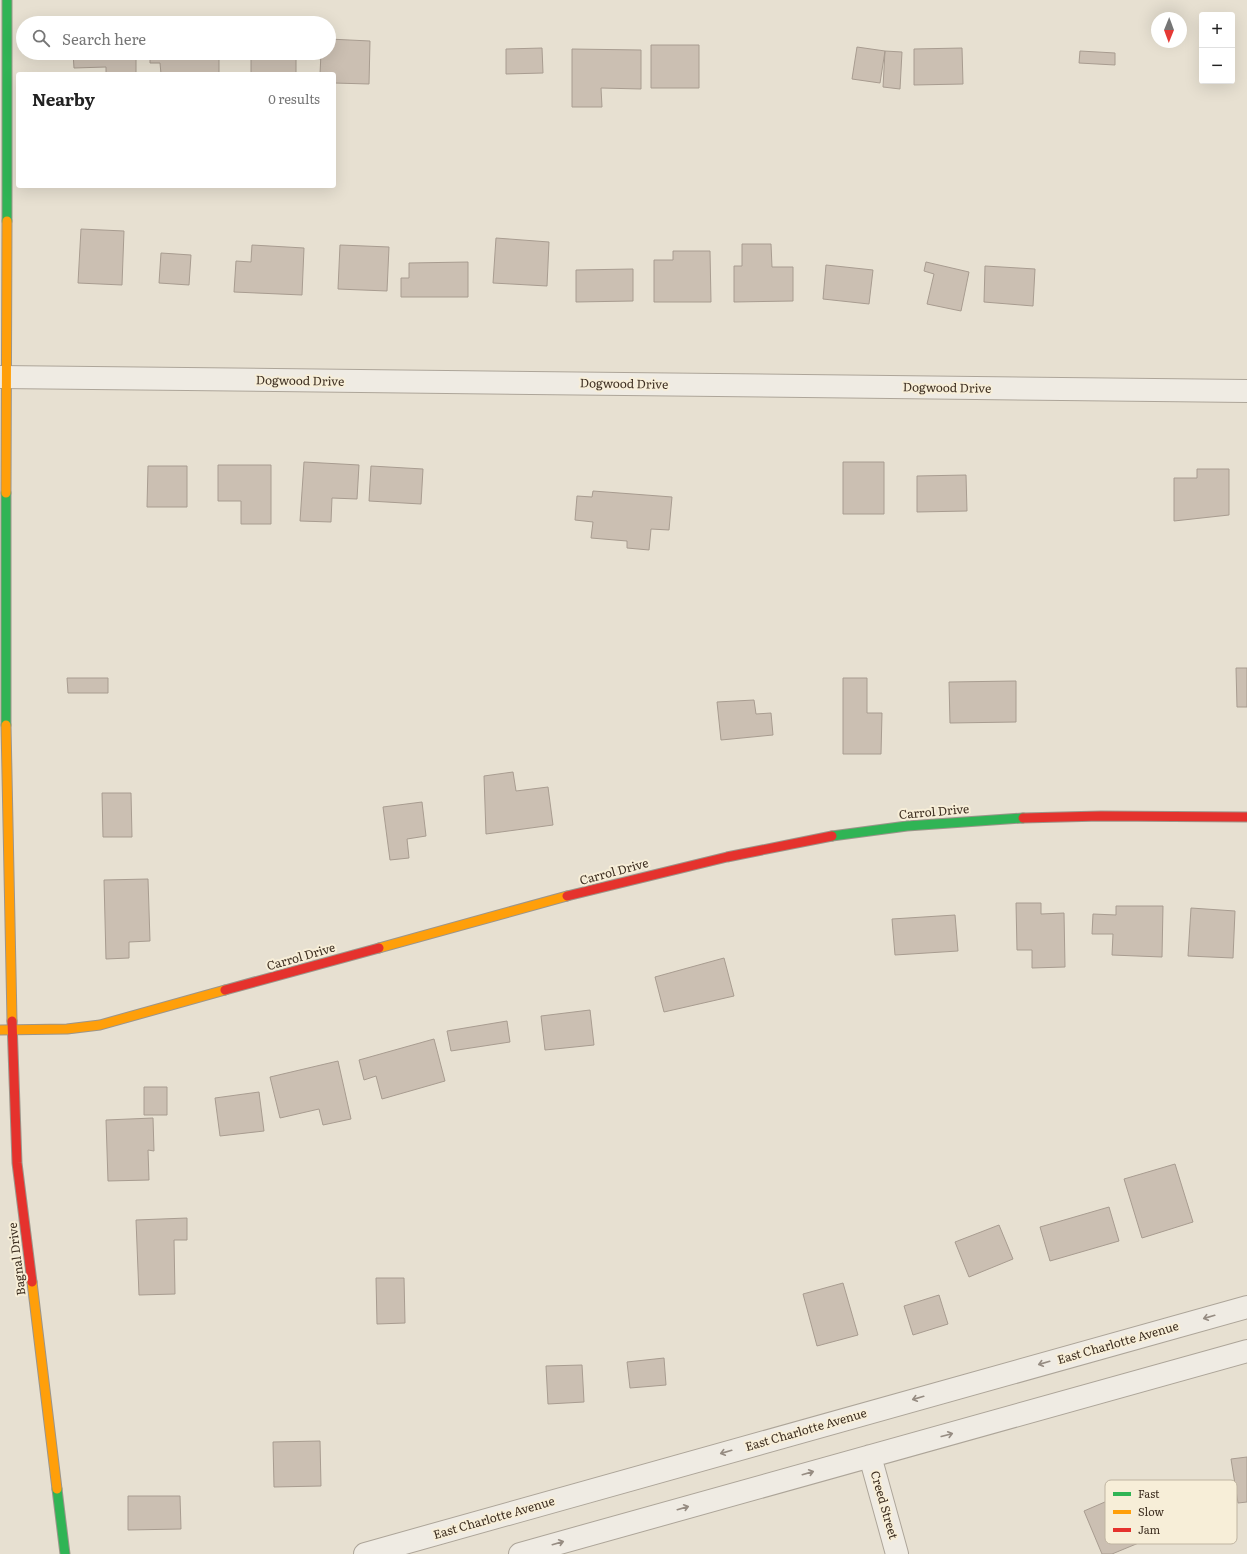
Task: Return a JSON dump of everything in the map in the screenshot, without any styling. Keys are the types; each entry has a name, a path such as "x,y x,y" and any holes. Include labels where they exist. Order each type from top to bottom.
{"street":[{"name":"Bagnal Drive","path":"6,0 3,377 6,713 12,1030 17,1162 65,1554"},
{"name":"Dogwood Drive","path":"3,377 1247,391"},
{"name":"Carrol Drive","path":"0,1030 67,1028 100,1025 333,960 663,871 796,842 876,830 937,823 1023,817 1247,817"},
{"name":"East Charlotte Avenue","path":"365,1554 1247,1307"},
{"path":"520,1554 1247,1351"},
{"name":"Creed Street","path":"870,1456 898,1554"}],"building":[{"path":"336,39 370,41 369,84 336,83 336,72 320,72 321,60 336,60"},
{"path":"651,45 699,45 699,88 651,88"},
{"path":"857,47 885,51 880,83 852,79"},
{"path":"542,48 543,73 506,74 506,49"},
{"path":"962,48 963,84 914,85 914,49"},
{"path":"572,49 641,50 641,89 601,88 602,107 572,107"},
{"path":"885,51 902,52 900,89 883,87"},
{"path":"1080,51 1115,53 1115,65 1079,63"},
{"path":"73,60 136,60 136,72 106,72 106,67 74,68"},
{"path":"150,60 219,60 219,72 161,72 160,63 150,63"},
{"path":"251,60 296,60 296,72 251,72"},
{"path":"81,229 124,231 122,285 78,283"},
{"path":"496,238 549,242 547,286 493,283"},
{"path":"742,244 771,244 772,267 793,267 793,301 734,302 734,266 742,266"},
{"path":"252,245 304,248 302,295 234,292 236,261 251,262"},
{"path":"340,245 389,247 387,291 338,289"},
{"path":"673,251 710,251 711,302 654,302 654,260 673,260"},
{"path":"161,253 191,255 189,285 159,283"},
{"path":"468,262 468,297 401,297 401,278 409,278 409,263"},
{"path":"926,262 969,272 961,311 927,304 934,274 924,271"},
{"path":"826,265 873,270 869,304 823,299"},
{"path":"985,266 1035,269 1033,306 984,302"},
{"path":"633,269 633,301 576,302 576,270"},
{"path":"304,462 359,465 357,499 332,498 331,522 300,521"},
{"path":"843,462 884,462 884,514 843,514"},
{"path":"218,465 271,465 271,524 241,524 241,501 218,501"},
{"path":"148,466 187,466 187,507 147,507"},
{"path":"371,466 423,469 421,504 369,501"},
{"path":"1197,469 1229,469 1229,515 1174,521 1174,478 1197,478"},
{"path":"966,475 967,511 917,512 917,476"},
{"path":"593,491 672,497 669,530 651,529 649,550 627,548 627,541 591,538 593,522 575,520 577,496 592,497"},
{"path":"1236,668 1247,668 1247,707 1237,707"},
{"path":"67,678 108,678 108,693 68,693"},
{"path":"843,678 867,678 867,713 882,713 881,754 843,754"},
{"path":"1016,681 1016,722 950,723 949,682"},
{"path":"754,700 756,714 771,713 773,735 721,740 717,702"},
{"path":"513,772 516,791 548,787 553,825 486,834 484,776"},
{"path":"102,793 131,793 132,837 103,837"},
{"path":"422,802 426,836 407,839 409,858 390,860 383,807"},
{"path":"148,879 150,941 129,942 129,958 106,959 104,880"},
{"path":"1016,903 1041,903 1041,914 1064,913 1065,967 1032,968 1032,950 1017,950"},
{"path":"1116,906 1163,906 1162,957 1112,955 1113,934 1092,934 1093,914 1116,915"},
{"path":"1191,908 1235,911 1233,958 1188,956"},
{"path":"955,915 958,951 895,955 892,919"},
{"path":"724,958 734,996 664,1012 655,977"},
{"path":"590,1010 594,1045 545,1050 541,1016"},
{"path":"507,1021 510,1042 451,1051 447,1031"},
{"path":"434,1039 445,1081 382,1099 376,1076 364,1080 359,1060"},
{"path":"338,1061 351,1119 323,1125 319,1109 280,1118 270,1077"},
{"path":"144,1087 167,1087 167,1115 144,1115"},
{"path":"259,1092 264,1131 220,1136 215,1098"},
{"path":"153,1118 154,1151 148,1150 149,1180 108,1181 106,1120"},
{"path":"1175,1164 1193,1222 1142,1238 1124,1179"},
{"path":"1109,1207 1119,1241 1050,1261 1040,1227"},
{"path":"187,1218 187,1240 174,1240 175,1294 139,1295 136,1220"},
{"path":"999,1225 1013,1259 969,1277 955,1242"},
{"path":"376,1278 404,1278 405,1323 377,1324"},
{"path":"843,1283 858,1335 817,1346 803,1294"},
{"path":"939,1295 948,1324 913,1335 904,1306"},
{"path":"664,1358 666,1385 630,1388 627,1362"},
{"path":"582,1365 584,1402 548,1404 546,1366"},
{"path":"320,1441 321,1486 274,1487 273,1442"},
{"path":"1247,1457 1247,1502 1238,1503 1237,1480 1234,1480 1231,1459"},
{"path":"128,1496 180,1496 181,1529 128,1530"},
{"path":"1105,1502 1105,1544 1136,1544 1112,1554 1102,1554 1084,1511"}],"traffic: fast":[{"path":"7,0 7,221"},
{"path":"6,493 6,725"},
{"path":"832,836 907,826 1023,818"},
{"path":"57,1489 65,1554"}],"traffic: slow":[{"path":"6,493 7,221"},
{"path":"6,725 12,1021"},
{"path":"379,948 567,896"},
{"path":"0,1030 67,1029 100,1025 225,990"},
{"path":"32,1282 57,1489"}],"traffic: jam":[{"path":"1023,818 1101,816 1247,817"},
{"path":"567,896 727,857 832,836"},
{"path":"225,990 379,948"},
{"path":"12,1021 17,1163 32,1282"}]}
